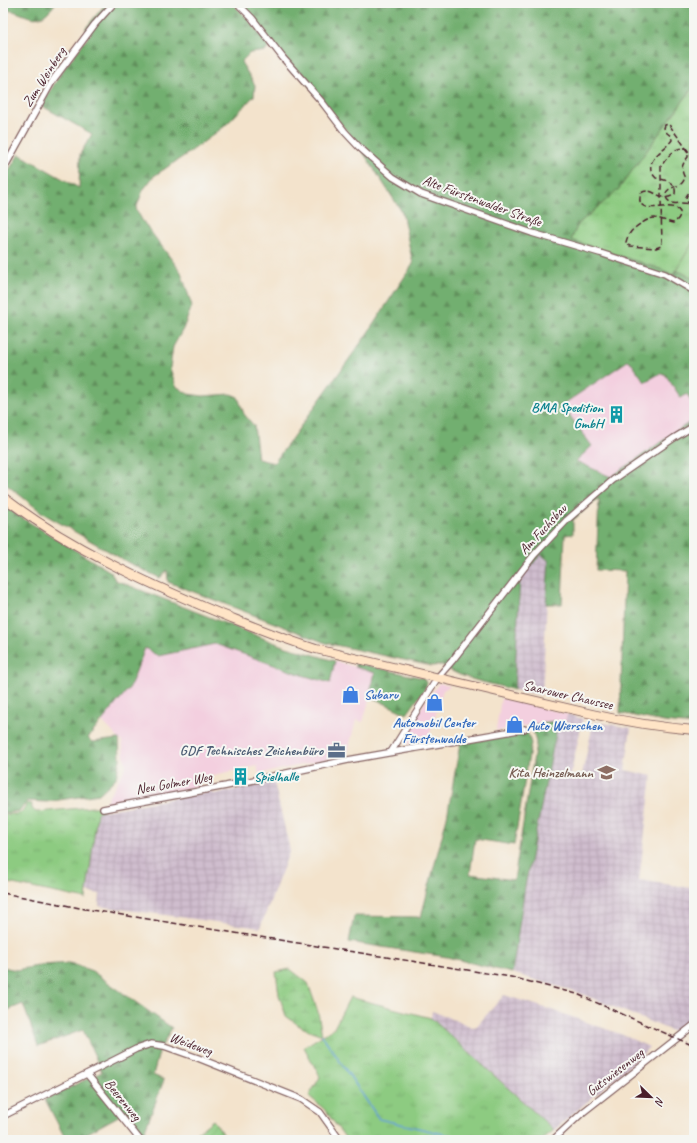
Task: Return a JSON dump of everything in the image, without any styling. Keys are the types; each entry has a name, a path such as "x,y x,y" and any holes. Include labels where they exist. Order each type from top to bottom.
{"main road":[{"name":"Saarower Chaussee","path":"3,497 34,519 78,546 122,570 190,601 288,640 316,649 636,724 694,730"}],"street":[{"name":"Zum Weinberg","path":"3,170 53,80 95,24 114,3"},
{"name":"Alte Fürstenwalder Straße","path":"237,3 252,18 283,58 360,148 393,177 421,194 532,233 665,274 694,291"},
{"name":"Am Fuchsbau","path":"438,677 534,555 567,520 613,480 694,426"},
{"path":"391,752 438,677"},
{"name":"Neu Golmer Weg","path":"103,809 226,786 348,760 524,729"},
{"name":"Gutswiesenweg","path":"553,1140 582,1113 694,1025"},
{"name":"Weideweg","path":"3,1116 136,1049 151,1044 164,1046 198,1058 301,1099 320,1112 340,1140"},
{"name":"Beerenweg","path":"87,1074 140,1140"}],"shaded area":[{"path":"629,360 659,374 665,374 681,398 687,394 694,406 694,419 611,477 575,461 562,405"},
{"path":"541,553 549,561 542,695 514,690 520,579"},
{"path":"215,644 330,683 335,661 375,673 363,722 356,720 347,755 259,774 257,766 199,778 200,784 197,787 103,806 126,767 122,742 102,721 130,687 145,648 158,656"},
{"name":"Automobil Center Fürstenwalde","path":"439,683 450,686 443,690 428,740 406,744 409,729 423,705"},
{"path":"501,698 568,714 565,721 558,723 554,721 496,731"},
{"path":"568,714 583,719 570,776 581,779 593,724 596,722 631,728 625,770 652,776 639,880 691,888 694,896 694,907 688,935 694,939 694,1020 677,1033 577,992 512,973 525,886 558,723 565,721"},
{"path":"274,782 290,850 260,928 99,906 100,894 87,892 97,813 212,791 213,794"},
{"path":"504,995 623,1035 649,1047 639,1058 554,1130 431,1018 432,1011 475,1028"}],"green space":[{"path":"3,3 55,3 53,7 43,16 37,18 15,12 3,11"},
{"path":"106,3 232,3 248,19 269,46 266,51 250,53 241,62 255,85 254,96 225,126 154,176 143,190 136,209 142,220 181,272 192,306 183,329 173,347 170,368 176,386 188,394 203,396 231,394 238,397 244,414 254,426 258,459 274,463 365,337 413,264 402,212 357,143 239,3 694,3 694,86 618,190 578,224 571,240 663,270 673,275 676,270 694,278 694,406 687,394 681,398 665,374 659,374 645,382 629,360 562,405 592,446 576,461 611,477 694,419 694,725 664,722 620,713 625,571 596,570 599,498 573,520 573,534 565,535 562,604 546,604 549,561 541,554 520,579 514,690 468,678 442,665 432,666 326,643 168,582 167,570 160,578 129,563 44,514 3,482 3,180 19,154 79,188 80,154 92,134 42,106 60,74 91,33 85,29"},
{"path":"694,86 694,241 673,275 663,270 571,240 578,224 618,190"},
{"path":"694,241 694,278 676,270"},
{"path":"3,505 111,572 115,580 283,646 335,661 330,683 302,675 215,644 158,656 145,648 130,687 88,738 92,742 119,739 120,759 116,778 99,794 46,802 28,801 19,811 3,812"},
{"path":"355,663 423,678 427,684 407,714 369,696 375,673 355,667"},
{"path":"554,721 558,723 525,886 512,973 447,957 349,942 354,916 421,917 447,817 460,744 524,732 528,734 531,743 514,845 475,839 470,874 514,880 536,743 532,725"},
{"path":"27,803 32,804 34,811 37,812 103,806 103,811 97,813 86,899 3,882 3,814 18,813 23,810"},
{"path":"70,963 92,971 172,1028 160,1049 153,1075 164,1080 143,1135 124,1113 75,1140 66,1140 45,1099 102,1072 83,1030 38,1046 23,1004 3,1012 3,967 16,970 43,965"},
{"path":"290,969 308,983 318,1012 322,1035 301,1027 286,1016 279,995 276,972"},
{"path":"350,997 431,1018 554,1130 542,1140 347,1140 324,1109 309,1096 320,1077 304,1047 334,1028"},
{"path":"213,1120 228,1140 188,1140"}],"waterway":[{"path":"322,1035 379,1119 470,1140"}],"railway":[{"path":"694,159 670,126 668,124 665,125 664,128 671,136 672,140 655,157 651,167 656,178 659,179 663,180 670,182 672,184 674,187 675,190 675,194 670,197 665,197 661,196 654,193 650,191 646,191 641,193 640,200 641,204 649,208 655,207 661,207 667,207 673,207 676,208 680,212 680,216 673,223 662,219 659,219 654,218 645,221 630,233 626,241 627,244 630,246 656,248 661,246 662,241 661,222 661,213 661,204 661,194 661,185 661,175 661,166 677,149 685,148 688,152 688,157 682,167 685,178 680,185 674,187 667,191 666,193 666,197 667,198 668,200 672,203 694,205"},
{"path":"691,206 686,197 689,192 694,190"},
{"path":"3,893 85,909 511,977 577,994 694,1046"}],"place":[{"name":"BMA Spedition GmbH","path":"616,415"},
{"name":"Subaru","path":"351,694"},
{"name":"Automobil Center Fürstenwalde","path":"434,702"},
{"name":"Auto Wierschen","path":"514,725"},
{"name":"GDF Technisches Zeichenbüro","path":"336,750"},
{"name":"Kita Heinzelmann","path":"606,772"},
{"name":"Spielhalle","path":"241,776"}]}
